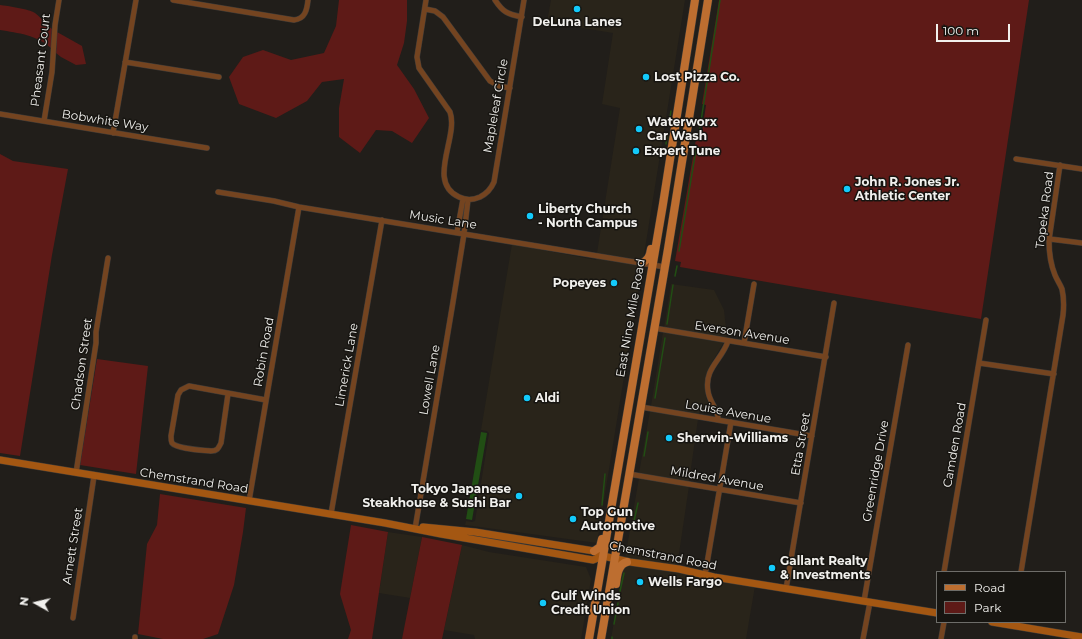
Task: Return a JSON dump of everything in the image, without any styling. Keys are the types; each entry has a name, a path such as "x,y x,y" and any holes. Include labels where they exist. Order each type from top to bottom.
{"main road":[{"name":"East Nine Mile Road","path":"589,639 663,204 695,0"},
{"path":"692,101 690,89 704,0"},
{"name":"East Nine Mile Road","path":"602,639 665,267 708,0"},
{"path":"700,49 708,35 713,0"},
{"path":"676,119 683,122 684,125 680,153 678,186"},
{"path":"642,263 650,256 656,223 663,204"},
{"path":"652,265 658,270 659,276 652,320 654,328"},
{"path":"631,358 644,294 649,284"},
{"path":"635,369 635,396 641,407"},
{"path":"594,551 600,546 627,391 633,380"},
{"path":"615,558 610,554 609,542 624,459 622,441"},
{"path":"597,639 609,564 603,556"},
{"path":"602,639 609,628 618,573 623,563 627,562"},
{"path":"594,639 598,615 595,600"}],"street":[{"name":"Pheasant Court","path":"44,121 52,72 55,25 59,0"},
{"path":"113,133 136,0"},
{"path":"173,0 194,2 294,20 297,20 303,16 307,9 308,0"},
{"path":"426,0 417,63 452,117 452,127 444,178 450,191 465,199"},
{"path":"495,0 506,13 522,17"},
{"name":"Mapleleaf Circle","path":"465,199 479,198 488,191 494,182 524,0"},
{"path":"425,9 435,11 443,16 490,81 499,86 510,88"},
{"path":"125,62 219,77"},
{"name":"Bobwhite Way","path":"0,114 207,148"},
{"path":"1016,159 1082,168"},
{"name":"Topeka Road","path":"1021,571 1063,315 1064,303 1062,290 1051,262 1049,252 1060,165"},
{"name":"Music Lane","path":"218,192 274,200 299,207 665,267"},
{"path":"457,232 465,199"},
{"path":"464,234 465,199"},
{"name":"Robin Road","path":"248,500 299,207"},
{"name":"Limerick Lane","path":"331,514 382,220"},
{"name":"Lowell Lane","path":"415,527 464,234"},
{"path":"1050,238 1082,243"},
{"name":"Chadson Street","path":"76,473 96,349 96,332 108,258"},
{"path":"744,343 754,284"},
{"name":"Etta Street","path":"786,589 834,303"},
{"name":"Camden Road","path":"944,571 986,320"},
{"name":"Everson Avenue","path":"654,328 826,357"},
{"path":"718,420 718,413 710,399 708,384 710,371 726,346 728,340"},
{"name":"Greenridge Drive","path":"864,639 867,602 908,345"},
{"path":"979,363 1054,374"},
{"path":"228,394 221,443 216,451 178,447 173,444 171,441 171,436 178,395 181,390 189,386 266,400"},
{"name":"Louise Avenue","path":"641,407 812,436"},
{"path":"705,575 731,422"},
{"name":"Chemstrand Road","path":"0,460 385,523 475,532 594,551 603,556 627,562 679,569 786,589 936,612"},
{"name":"Mildred Avenue","path":"629,474 801,503"},
{"name":"Arnett Street","path":"73,618 94,476"},
{"name":"Chemstrand Road","path":"415,527 492,544 593,560 603,556"},
{"path":"941,639 944,623"},
{"path":"1002,623 1082,637"}],"shaded area":[{"path":"551,0 685,0 643,261 597,253 620,108 602,104 613,33 547,22"},
{"path":"512,244 596,260 597,258 642,266 597,543 465,525 466,521 475,521 489,433 481,430"},
{"path":"671,284 714,290 724,310 727,338 664,328"},
{"path":"663,332 724,342 711,364 706,377 705,392 713,412 700,409 699,415 651,406"},
{"path":"650,411 698,419 689,482 639,473"},
{"path":"481,432 487,433 472,520 466,519"},
{"path":"639,478 689,486 677,567 625,558"},
{"path":"388,532 422,537 410,598 379,593"},
{"path":"462,545 489,552 586,567 591,579 581,639 475,639 474,635 444,630"},
{"path":"624,563 755,586 746,639 611,639"}],"green space":[{"path":"339,0 407,0 407,21 404,43 397,65 414,89 429,118 412,143 392,131 376,130 360,153 339,137 339,108 344,79 322,82 307,101 276,118 239,104 229,77 243,57 263,50 291,60 324,53 336,26"},
{"name":"John R. Jones Jr. Athletic Center","path":"719,0 1029,0 981,319 680,267 681,262 675,261 696,139 701,139 706,105 702,104"},
{"path":"0,5 28,10 35,13 47,26 52,29 51,48 33,37 0,30"},
{"path":"57,32 82,46 86,64 76,65 56,53"},
{"path":"0,154 13,161 68,169 52,255 20,456 0,453"},
{"path":"97,359 148,366 136,474 80,465"},
{"path":"160,494 246,508 234,585 218,634 203,639 163,639 138,634 147,544 157,525"},
{"path":"351,525 388,532 372,639 348,639 351,630 340,594"},
{"path":"422,537 462,545 442,639 402,639"}],"waterway":[{"path":"698,140 720,0"},
{"path":"669,124 671,111"},
{"path":"666,144 667,136"},
{"path":"679,251 696,150"},
{"path":"675,276 677,266"},
{"path":"667,324 673,285"},
{"path":"655,398 665,338"},
{"path":"644,456 648,432"},
{"path":"602,505 605,474"},
{"path":"631,524 634,521 638,503"},
{"path":"596,530 598,522"},
{"path":"620,591 624,573"},
{"path":"614,624 618,603"}],"place":[{"name":"DeLuna Lanes","path":"577,9"},
{"name":"Lost Pizza Co.","path":"646,77"},
{"name":"Waterworx Car Wash","path":"639,129"},
{"name":"Expert Tune","path":"636,151"},
{"name":"John R. Jones Jr. Athletic Center","path":"847,189"},
{"name":"Liberty Church - North Campus","path":"530,216"},
{"name":"Popeyes","path":"614,283"},
{"name":"Aldi","path":"527,398"},
{"name":"Sherwin-Williams","path":"669,438"},
{"name":"Tokyo Japanese Steakhouse & Sushi Bar","path":"519,496"},
{"name":"Top Gun Automotive","path":"573,519"},
{"name":"Gallant Realty & Investments","path":"772,568"},
{"name":"Wells Fargo","path":"640,582"},
{"name":"Gulf Winds Credit Union","path":"543,603"}]}
